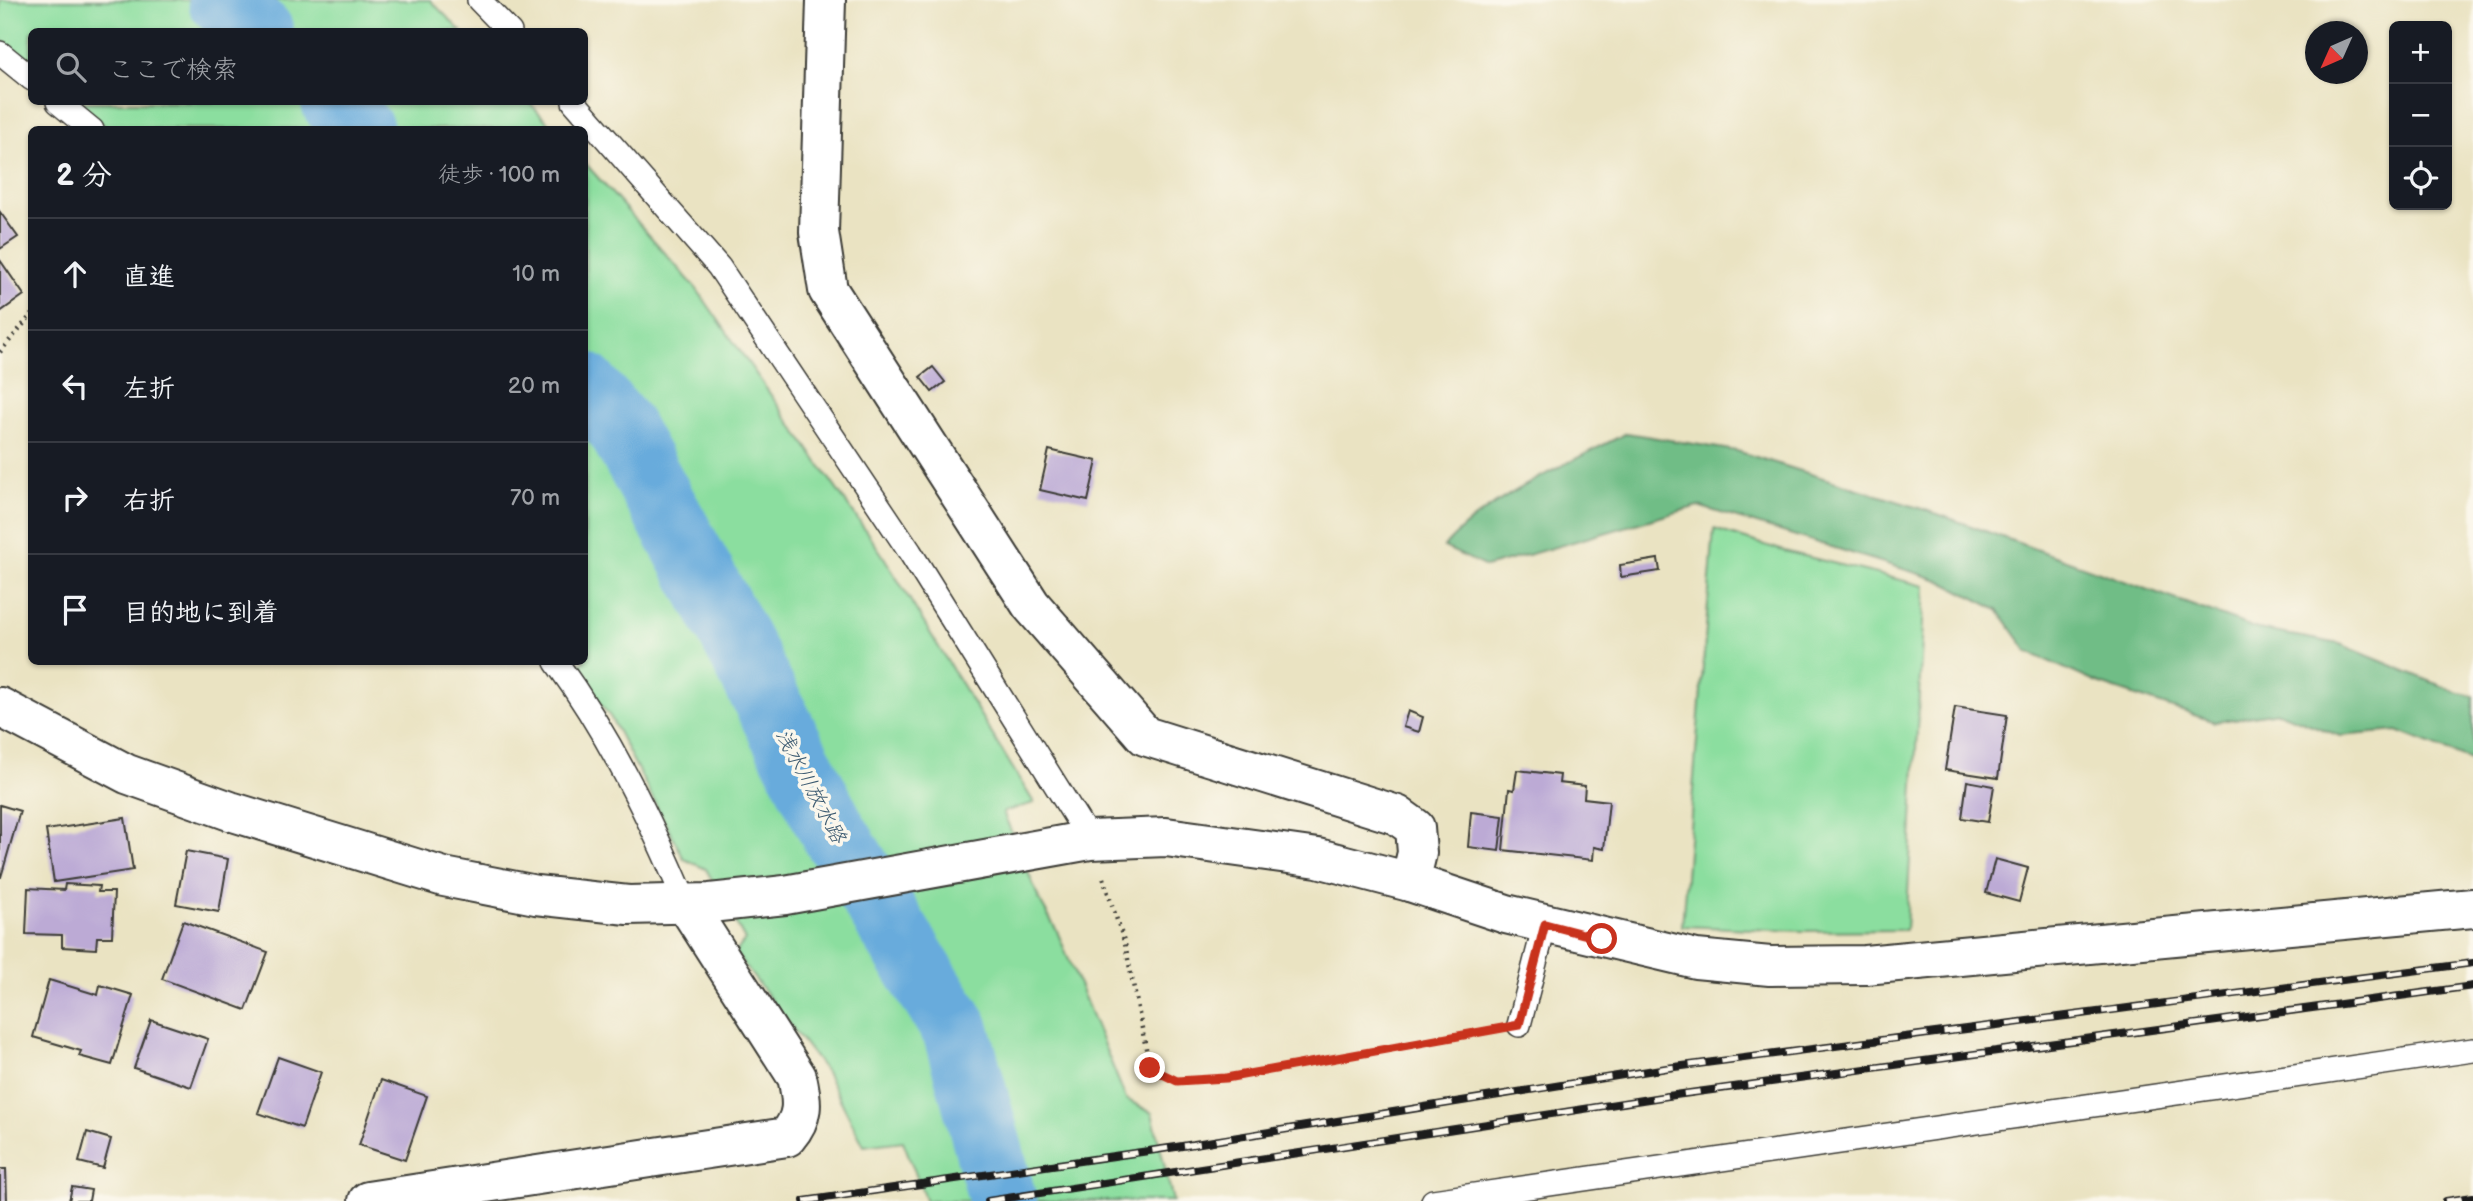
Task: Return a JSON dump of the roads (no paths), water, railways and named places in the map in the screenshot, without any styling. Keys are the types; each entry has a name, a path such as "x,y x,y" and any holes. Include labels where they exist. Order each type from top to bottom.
{"street":[{"path":"826,0 819,232 828,290 1031,605 1145,736 1398,815 1415,828 1417,853 1410,882"},
{"path":"0,707 127,774 230,811 444,877 536,895 628,905 698,904 785,895 1090,840 1166,837 1318,858 1410,882 1545,924 1696,959 1770,966 1865,965 2473,908"},
{"path":"368,1201 787,1137 799,1123 803,1103 797,1077 698,904"}],"lane":[{"path":"479,0 506,28"},
{"path":"0,53 28,76"},
{"path":"62,105 87,126"},
{"path":"577,105 719,267 910,552 1090,840"},
{"path":"558,665 593,712 649,819 698,904"},
{"path":"1519,1025 1545,924"},
{"path":"1433,1201 2473,1050"}],"waterway":[{"name":"浅水川放水路","path":"222,0 255,28"},
{"name":"浅水川放水路","path":"338,105 356,126"},
{"name":"浅水川放水路","path":"588,391 620,427 729,626 833,831 956,1030 1003,1201"}],"railway":[{"path":"804,1201 1176,1147 1667,1068 2473,963"},
{"path":"988,1201 1668,1096 2473,986"},
{"path":"2446,1201 2473,1197"}]}
